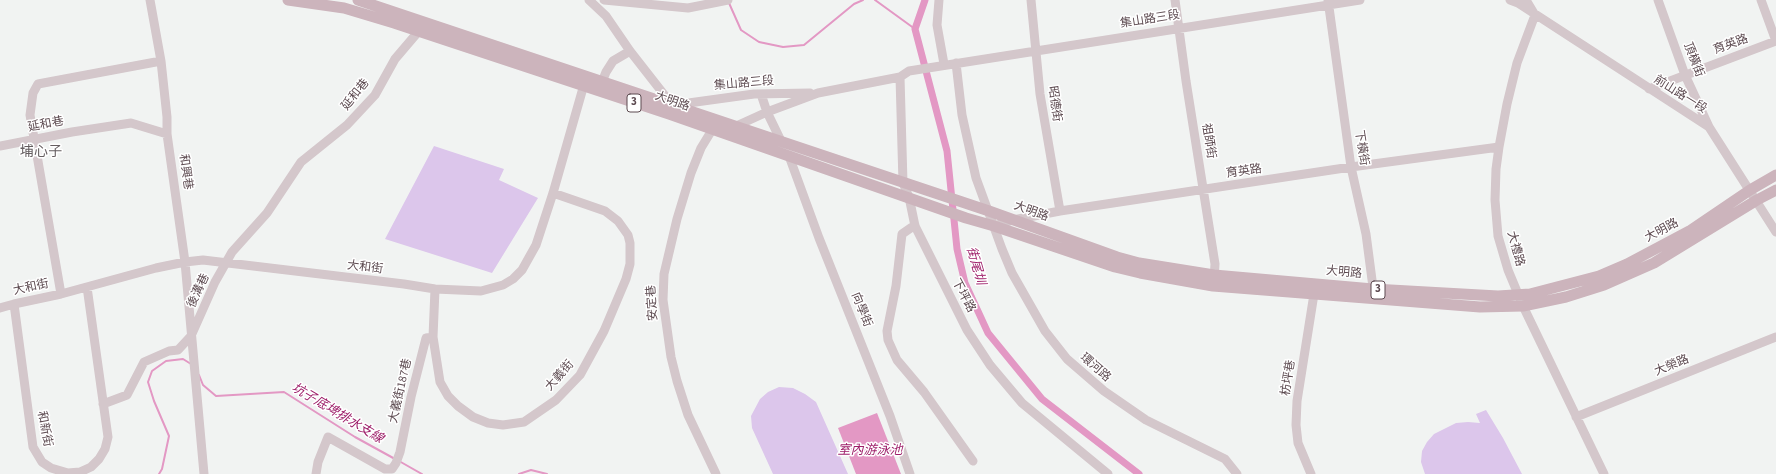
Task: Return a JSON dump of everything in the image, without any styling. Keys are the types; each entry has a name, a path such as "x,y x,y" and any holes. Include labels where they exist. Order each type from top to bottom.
{"main road":[{"name":"3","path":"288,0 344,8"},
{"name":"大明路","path":"358,0 584,81 671,110 735,127 989,211 1118,257 1214,280"},
{"name":"大明路","path":"344,8 418,32 584,81 602,82 671,110 712,130 1115,268 1140,273 1374,294 1480,307 1523,306 1566,297 1604,285 1654,263 1776,190"},
{"name":"大明路","path":"1374,294 1520,295 1530,294 1598,276 1627,264 1691,230 1750,190 1776,175"}],"street":[{"name":"和興巷","path":"150,0 160,61 167,117 167,134 185,262 204,474"},
{"path":"344,8 354,0"},
{"path":"589,0 606,16 671,110"},
{"path":"604,0 688,8 724,1"},
{"path":"939,0 937,25 944,64"},
{"name":"昭德街","path":"1031,0 1040,94 1060,211"},
{"name":"祖師街","path":"1175,0 1178,28 1215,264 1214,280"},
{"name":"集山路三段","path":"671,110 761,94 818,93 900,78 909,70 1328,3 1360,0"},
{"name":"前山路一段","path":"1510,0 1535,14 1709,127 1776,232"},
{"name":"前山路一段","path":"1526,0 1535,14"},
{"name":"頂橫街","path":"1658,0 1685,75 1709,127"},
{"path":"1761,0 1776,41"},
{"name":"下橫街","path":"1328,3 1351,167 1364,226 1374,294"},
{"name":"大禮路","path":"1535,14 1517,63 1499,147 1496,169 1495,200 1498,236 1508,270 1520,295 1523,306 1604,474"},
{"name":"延和巷","path":"301,162 360,112 375,95 395,59 418,32"},
{"name":"育英路","path":"1649,89 1776,41"},
{"path":"602,82 613,61 630,51"},
{"path":"61,294 33,139 30,114 33,93 38,84 160,61"},
{"name":"環河路","path":"956,63 967,143 976,178 1007,261 1028,304 1045,331 1067,359 1104,391 1146,420 1225,459 1237,474"},
{"name":"下坪路","path":"900,78 903,183 915,225 927,253 967,330 990,365 1022,403 1108,474"},
{"name":"大和街","path":"0,308 185,262 203,260 435,289 487,291 504,285 522,270 536,245 553,193 584,81"},
{"name":"集山路三段","path":"712,130 735,127 767,112 818,93"},
{"path":"761,94 767,112 782,143"},
{"name":"延和巷","path":"0,146 131,123 167,134"},
{"name":"安定巷","path":"712,130 699,154 677,219 664,274 663,300 671,357 677,381 688,415 716,474"},
{"name":"育英路","path":"994,226 1013,220 1060,211 1351,167 1499,147"},
{"name":"向學街","path":"789,156 819,238 890,416 910,474"},
{"name":"後溝巷","path":"103,404 127,395 144,362 168,351 178,350 191,336 215,282 226,262 239,242 267,213 301,162"},
{"name":"大義街","path":"435,289 433,337 440,382 448,396 473,417 488,423 503,425 524,422 556,400 580,375 604,331 626,279 630,264 630,243 628,235 618,221 605,211 553,193"},
{"path":"915,225 902,234 896,286 887,331 888,340 897,360 924,392 973,460"},
{"name":"和新街","path":"14,304 33,447 42,462 57,471 68,473 85,470 95,463 105,448 108,437 87,287"},
{"name":"枋坪巷","path":"1311,474 1298,443 1296,425 1297,401 1313,289"},
{"name":"大義街187巷","path":"316,474 318,462 328,437 385,469 392,469 398,460 426,338 433,337"},
{"name":"大榮路","path":"1576,417 1776,337"}],"shaded area":[{"path":"434,146 504,169 499,180 538,198 492,273 385,239"},
{"path":"779,387 793,388 816,402 848,474 773,474 752,428 751,416 760,399 768,392"},
{"path":"1486,410 1522,474 1425,474 1421,462 1422,451 1434,434 1456,423 1480,423 1476,414"}],"water":[{"name":"室內游泳池","path":"877,413 901,474 856,474 838,428"}],"waterway":[{"path":"729,3 741,30 759,42 783,47 804,45 854,4 863,0"},
{"path":"875,0 915,29"},
{"name":"街尾圳","path":"925,0 915,29 947,151 957,249 965,283 988,333 1042,399 1139,474"},
{"name":"坑子底埤排水支線","path":"159,474 162,469 169,436 154,401 148,382 152,371 166,361 183,359 191,364"},
{"name":"坑子底埤排水支線","path":"199,375 203,385 216,396 284,392 355,437 395,459"},
{"name":"坑子底埤排水支線","path":"399,461 422,474"},
{"name":"坑子底埤排水支線","path":"519,474 531,470 547,474"}],"district":[{"name":"埔心子","path":"41,153"}]}
